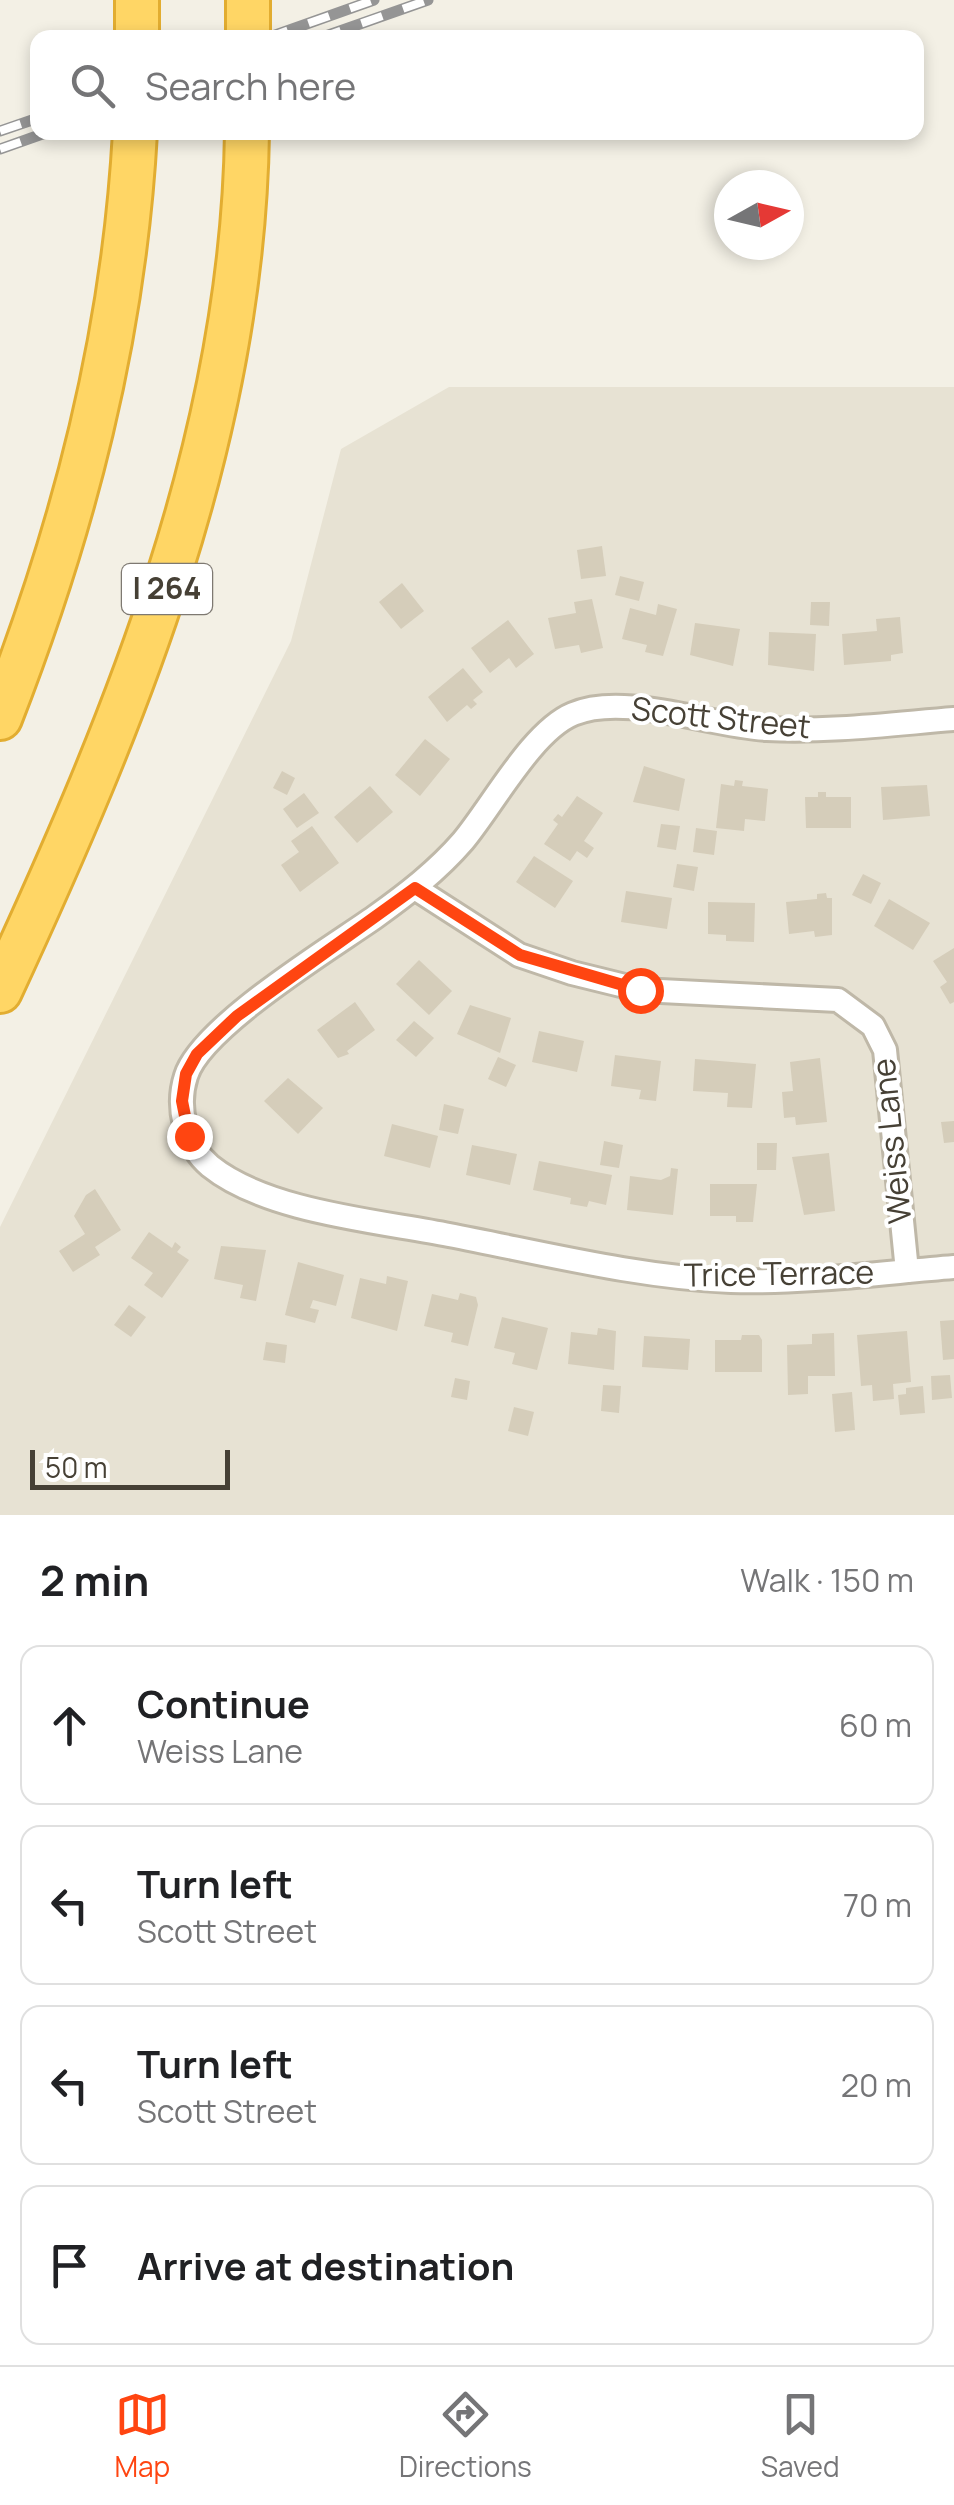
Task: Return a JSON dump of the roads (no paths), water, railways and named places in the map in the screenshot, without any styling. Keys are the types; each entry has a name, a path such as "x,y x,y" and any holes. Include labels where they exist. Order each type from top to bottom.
{"highway":[{"path":"137,0 137,30"},
{"path":"248,0 248,30"},
{"path":"0,718 77,496 112,350 132,201 136,140"},
{"name":"I 264","path":"0,991 66,848 143,663 173,570 210,427 238,258 247,148"}],"street":[{"name":"Scott Street","path":"547,1254 278,1198 210,1165 189,1136 182,1101 186,1074 197,1054 237,1016 415,888 460,845 537,740 574,714 619,706 766,729 828,729 954,719"},
{"name":"Weiss Lane","path":"415,888 520,955 572,973 640,990 816,996 838,1000 858,1010 873,1026 885,1050 907,1270"},
{"name":"Trice Terrace","path":"547,1254 655,1276 734,1281 954,1267"}],"railway":[{"path":"290,30 374,0"},
{"path":"343,30 428,0"},
{"path":"0,131 30,121"},
{"path":"0,149 30,138"}]}
